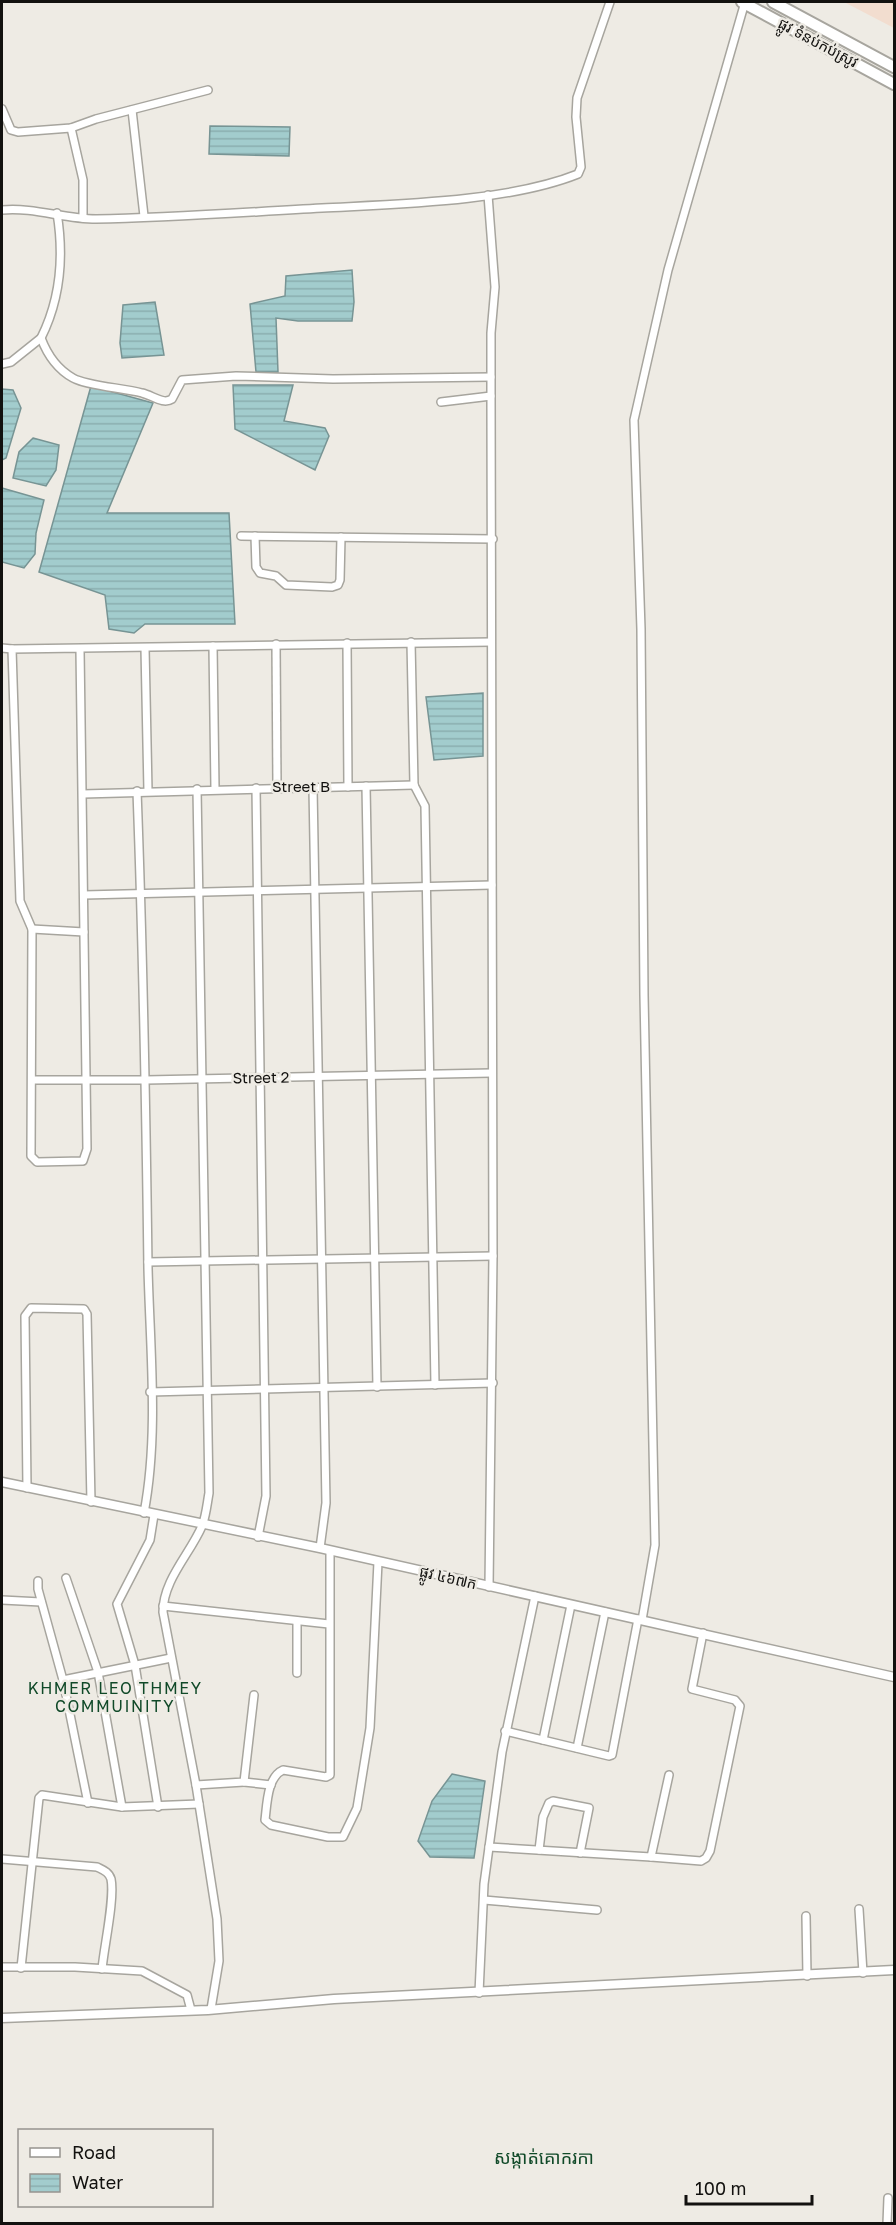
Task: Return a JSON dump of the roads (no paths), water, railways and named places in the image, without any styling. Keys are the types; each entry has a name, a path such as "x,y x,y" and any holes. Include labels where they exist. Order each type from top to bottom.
{"main road":[{"name":"ផ្លូវ ទំនប់កប់ស្រូវ","path":"744,2 894,84"},
{"name":"ផ្លូវ ទំនប់កប់ស្រូវ","path":"773,2 894,67"}],"street":[{"path":"2,210 26,208 83,218 380,205 488,195 558,182 578,174 582,159 576,117 577,98 610,2"},
{"path":"505,1731 612,1755 655,1545 641,629 634,420 668,270 744,2"},
{"path":"2,109 11,130 18,132 71,128 208,90"},
{"path":"132,110 144,216"},
{"path":"71,128 83,180 83,218"},
{"path":"488,195 495,287 491,333 490,396 493,539 491,642 493,1383 489,1587"},
{"path":"2,364 11,362 41,338 51,318 59,283 60,231 57,213"},
{"path":"41,338 46,351 59,368 74,379 138,392 164,402 172,399 182,380 236,376 333,379 492,377"},
{"path":"441,402 490,396"},
{"path":"241,536 493,539"},
{"path":"255,536 256,567 260,573 276,576 286,585 332,587 338,585 340,580 341,537"},
{"path":"411,642 414,785 425,806 435,1385"},
{"path":"2,648 80,650 276,644 491,642"},
{"path":"346,643 348,787"},
{"path":"276,644 277,787"},
{"path":"213,646 215,789"},
{"path":"145,648 148,791"},
{"path":"12,649 20,901 32,929 31,1156 37,1162 83,1161 87,1149 84,794 80,650"},
{"name":"Street B","path":"84,794 197,789 414,785"},
{"path":"366,786 377,1386"},
{"path":"256,788 266,1496 258,1537"},
{"path":"313,788 326,1503 320,1548"},
{"path":"197,789 209,1493 202,1525 179,1566 163,1606 196,1785 217,1919 219,1961 211,2009"},
{"path":"137,791 146,1080 151,1476 144,1513"},
{"path":"84,896 492,885"},
{"path":"32,929 84,932"},
{"name":"Street 2","path":"32,1080 491,1073"},
{"path":"148,1262 493,1256"},
{"path":"27,1488 25,1316 31,1308 84,1309 87,1314 91,1502"},
{"path":"150,1392 493,1383"},
{"name":"ផ្លូវ ៤៦៧ក","path":"2,1482 258,1537 320,1548 894,1677"},
{"path":"154,1515 150,1540 117,1604 135,1665 158,1807"},
{"path":"330,1551 330,1775 326,1777 283,1770 277,1772 271,1785 265,1820 271,1825 328,1837 343,1837 357,1808 370,1728 378,1562"},
{"path":"66,1578 98,1672 122,1807"},
{"path":"38,1581 41,1602 63,1680 88,1803"},
{"path":"479,1994 489,1847 505,1731 535,1596"},
{"path":"2,1600 41,1602"},
{"path":"543,1740 571,1605"},
{"path":"163,1606 329,1624"},
{"path":"577,1748 605,1612"},
{"path":"297,1621 297,1673"},
{"path":"489,1847 701,1861 706,1858 710,1851 740,1706 735,1700 692,1689 703,1633"},
{"path":"63,1680 171,1658"},
{"path":"244,1782 254,1695"},
{"path":"651,1857 669,1775"},
{"path":"196,1785 244,1782 271,1785"},
{"path":"21,1968 39,1798 46,1795 122,1807 199,1804"},
{"path":"539,1850 543,1817 549,1803 553,1801 589,1808 580,1852"},
{"path":"2,1859 97,1867 105,1870 111,1877 102,1969"},
{"path":"484,1900 597,1910"},
{"path":"859,1909 863,1973"},
{"path":"806,1916 807,1976"},
{"path":"2,1967 142,1971 152,1974 187,1995 191,2010"},
{"path":"2,2018 211,2009 334,1999 479,1994 894,1970"},
{"path":"887,2223 888,2198"}],"water":[{"path":"210,126 290,127 289,156 209,154"},
{"path":"352,270 354,302 352,321 298,321 276,318 278,372 256,372 250,304 285,296 286,276"},
{"path":"155,302 164,355 122,358 120,343 123,305"},
{"path":"233,385 293,385 284,421 325,428 329,436 315,470 235,429"},
{"path":"91,386 153,403 107,513 229,513 235,624 145,624 134,633 109,629 105,595 39,572"},
{"path":"2,389 13,390 21,408 6,458 2,460"},
{"path":"33,438 59,445 56,470 46,486 13,478 19,452"},
{"path":"2,488 44,500 36,533 35,554 24,568 2,562"},
{"path":"483,693 483,756 434,760 426,697"},
{"path":"452,1774 485,1781 474,1858 430,1857 418,1841 432,1801"}],"district":[{"name":"KHMER LEO THMEY COMMUINITY","path":"115,1697"},
{"name":"សង្កាត់គោករកា","path":"544,2158"}]}
